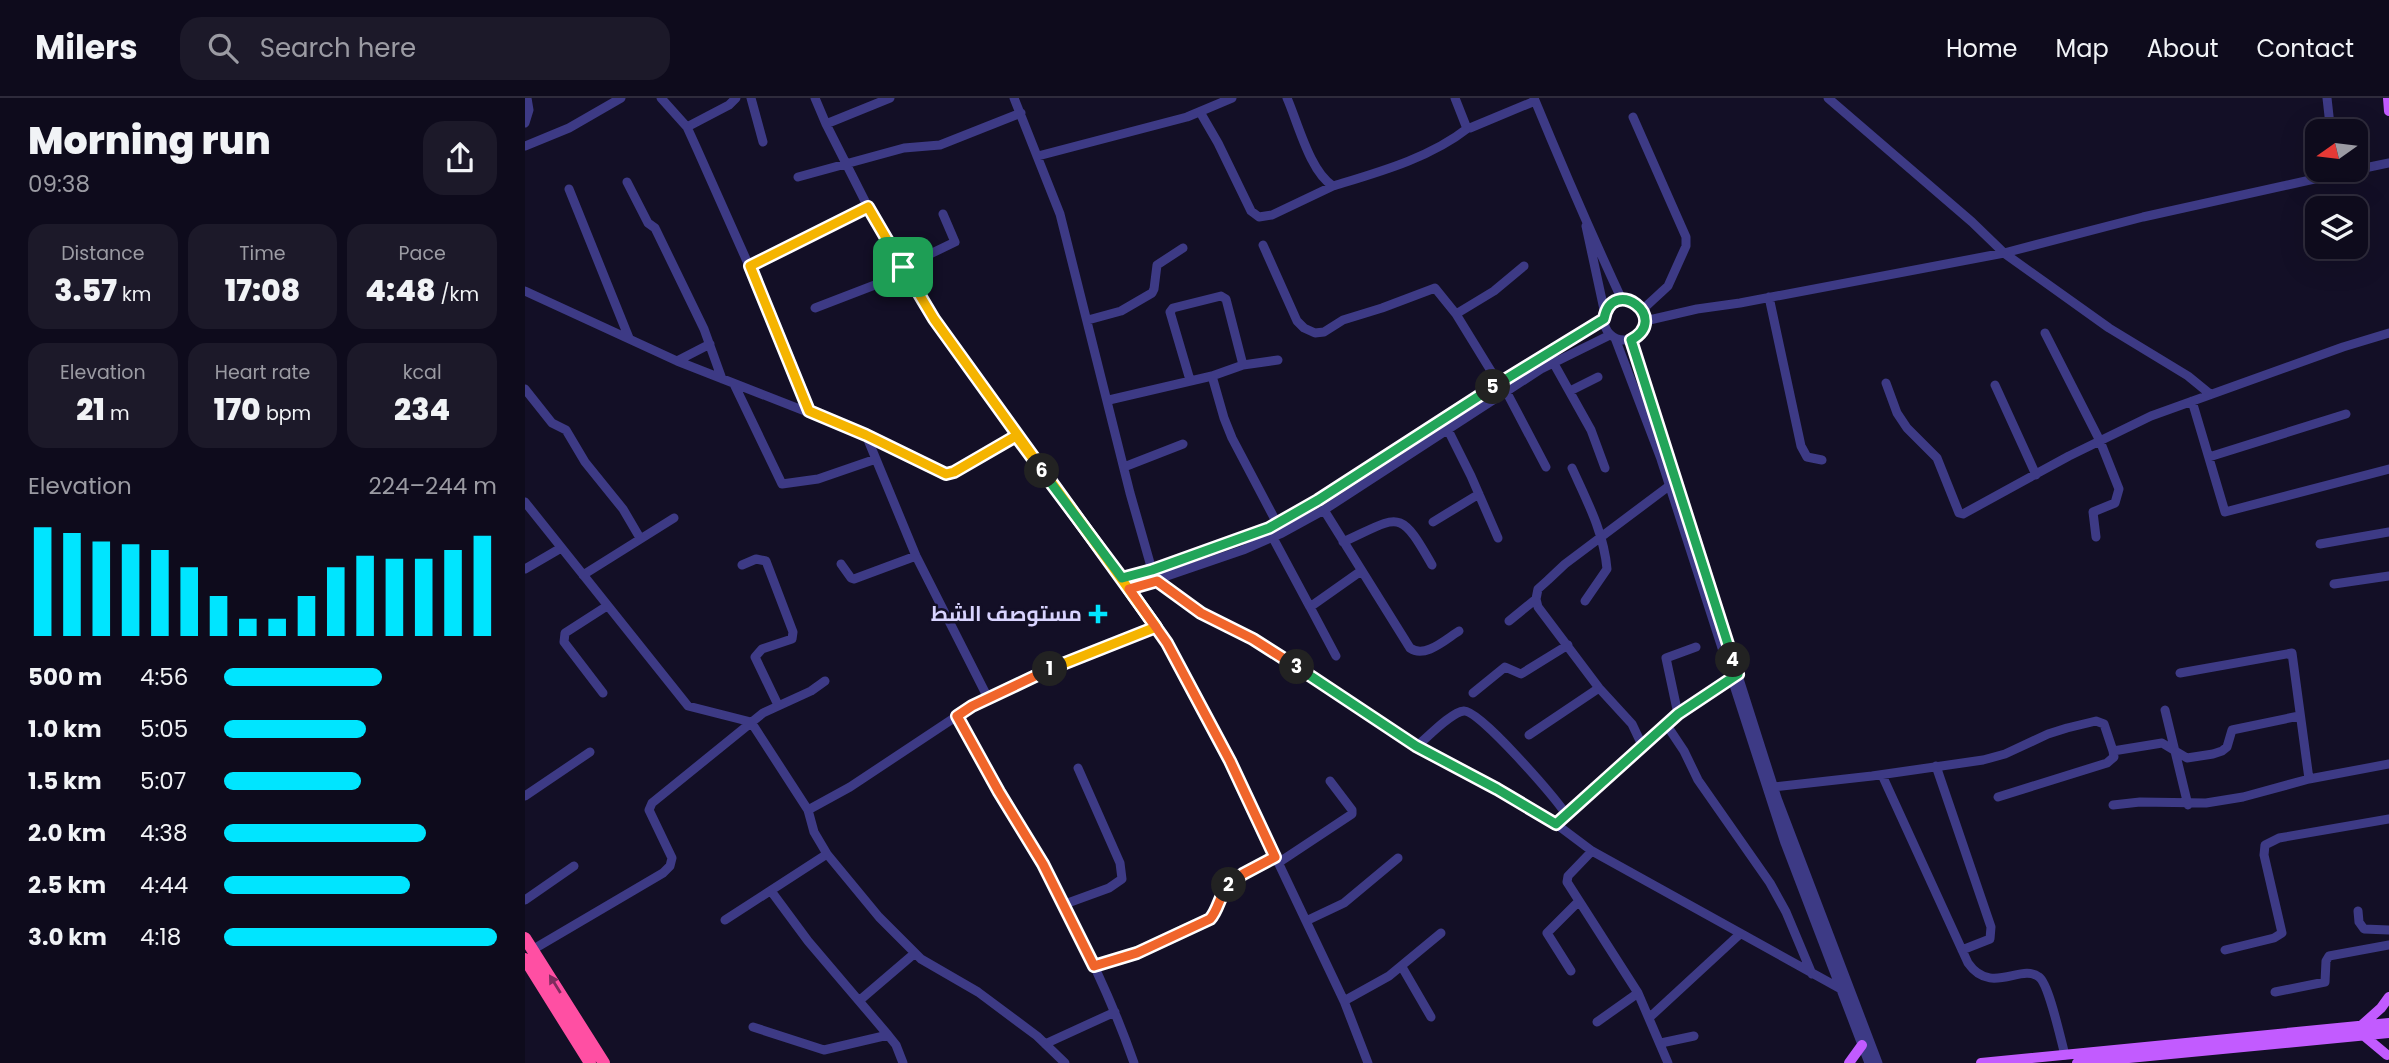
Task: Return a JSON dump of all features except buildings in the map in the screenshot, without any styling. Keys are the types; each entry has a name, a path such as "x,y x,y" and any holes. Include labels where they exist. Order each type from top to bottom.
{"highway":[{"path":"525,938 529,954 590,1063"},
{"path":"529,954 604,1063"}],"main road":[{"path":"2388,98 2389,111"},
{"path":"2363,1030 2389,997"},
{"path":"2077,1063 2363,1030 2389,1023"},
{"path":"2363,1030 2387,1059"},
{"path":"1981,1063 2363,1030 2389,1033"},
{"path":"2387,1059 2389,1040"},
{"path":"1849,1063 1862,1045"}],"street":[{"path":"525,123 529,110 527,98"},
{"path":"525,146 569,128 621,98"},
{"path":"661,98 687,127 750,266 809,411"},
{"path":"687,127 729,105 736,98"},
{"path":"751,98 763,142"},
{"path":"815,98 868,207 934,319 1167,643 1230,761 1343,1001 1368,1063"},
{"path":"826,124 890,98"},
{"path":"1014,98 1060,214 1124,467 1157,581 1201,613 1274,652 1416,746 1556,824 1592,851 1841,989"},
{"path":"1038,156 1200,112 1211,103 1231,98"},
{"path":"1287,98 1309,152 1324,180 1333,186"},
{"path":"1455,98 1468,128"},
{"path":"1828,98 1972,222 2004,253 2109,328 2188,376 2210,394"},
{"path":"2327,98 2329,119"},
{"path":"1200,112 1219,142 1251,211 1259,217 1272,215 1333,186 1389,168 1454,139 1468,128 1535,100 1584,218 1597,240 1622,300"},
{"path":"797,177 904,148 940,145 1021,113"},
{"path":"1633,117 1686,237 1686,246 1668,286 1642,310"},
{"path":"2368,167 2389,163"},
{"path":"1645,321 1697,309 2004,253 2143,217 2305,181"},
{"path":"627,182 655,229 710,344 722,379"},
{"path":"569,189 629,338"},
{"path":"750,266 868,207"},
{"path":"815,308 904,270 955,242 943,214"},
{"path":"1584,218 1604,316 1669,486 1774,787 1878,1063"},
{"path":"1263,245 1297,321 1315,333 1324,332 1357,314 1382,309 1434,288 1456,314 1502,387 1546,467"},
{"path":"1088,320 1121,311 1151,293 1157,265 1183,248"},
{"path":"1456,314 1494,291 1524,266"},
{"path":"525,291 677,361 866,435 946,474 1016,436"},
{"path":"1190,380 1170,312 1173,308 1214,296 1226,299 1243,365"},
{"path":"1769,297 1801,446 1807,457 1822,460"},
{"path":"1122,578 1245,538 1277,524 1502,387 1613,337 1631,340 1641,332 1645,321 1642,310 1634,302 1622,300 1612,304 1604,316 1502,387 1447,428 1324,510 1278,536 1200,566 1129,589"},
{"path":"2045,332 2100,441 2119,489 2115,503 2093,512 2096,537"},
{"path":"1886,383 1907,428 1937,458 1959,513 1963,514 2151,416 2389,333"},
{"path":"1631,340 1785,843 1869,1063"},
{"path":"677,361 710,344"},
{"path":"1109,400 1212,376 1243,365 1278,360"},
{"path":"1553,362 1591,430 1605,468"},
{"path":"1212,376 1232,438 1277,524 1278,536 1335,656"},
{"path":"1570,391 1598,377"},
{"path":"734,384 782,484 818,479 876,459"},
{"path":"1995,385 2036,475"},
{"path":"525,388 552,423 566,430 585,461 623,509 640,538"},
{"path":"2192,401 2225,512 2389,469"},
{"path":"2209,457 2346,414"},
{"path":"1447,428 1498,538"},
{"path":"866,435 916,556 988,698"},
{"path":"1124,467 1183,444"},
{"path":"1572,468 1602,537 1607,569 1585,601"},
{"path":"1641,745 1632,724 1599,688 1538,607 1536,598 1538,589 1548,580 1669,486"},
{"path":"1433,522 1479,494"},
{"path":"525,502 688,706 751,722 808,810 814,832 827,854 879,917 915,954 978,992 1065,1063"},
{"path":"1324,510 1401,635 1415,652 1423,652 1459,631"},
{"path":"583,575 674,518"},
{"path":"1343,542 1386,523 1400,522 1406,524 1416,537 1432,565"},
{"path":"2321,544 2389,532"},
{"path":"525,569 561,548"},
{"path":"1196,555 1200,566"},
{"path":"841,564 854,579 916,556"},
{"path":"742,565 756,559 766,561 793,632 792,639 762,649 755,657 778,705"},
{"path":"1310,607 1360,571"},
{"path":"2334,584 2389,576"},
{"path":"1509,621 1536,598"},
{"path":"603,693 564,642 565,633 607,606"},
{"path":"808,810 988,698 1037,675 1156,627"},
{"path":"1473,693 1505,667 1521,674 1568,646"},
{"path":"1678,714 1665,658 1696,647"},
{"path":"2180,673 2292,653 2309,779"},
{"path":"1556,824 1665,724 1734,676"},
{"path":"529,954 663,873 670,866 672,858 650,814 650,807 751,722 825,681"},
{"path":"1529,735 1599,688"},
{"path":"2165,710 2188,804"},
{"path":"1416,746 1452,716 1461,711 1471,712 1543,783 1566,814"},
{"path":"957,716 1065,904 1115,1012 1134,1063"},
{"path":"2113,751 2162,743 2187,758 2213,754 2227,747 2232,730 2299,716"},
{"path":"1774,787 1983,760 2005,754 2048,734 2095,721 2104,724 2114,757 2107,763 1998,797"},
{"path":"1665,724 1684,751 1698,780 1770,883 1786,912 1812,974"},
{"path":"525,796 590,752"},
{"path":"2113,805 2140,802 2188,804 2243,797 2309,779 2389,764"},
{"path":"1935,766 1991,927 1990,939 1962,950"},
{"path":"1065,904 1109,888 1122,879 1120,863 1079,768"},
{"path":"1882,775 1973,969 1982,976 2034,975 2041,979 2065,1055"},
{"path":"1094,966 1137,953 1210,919 1222,893 1231,883 1276,860 1352,814 1352,810 1330,781"},
{"path":"2225,950 2274,938 2282,933 2264,855 2268,842 2389,819"},
{"path":"1592,851 1568,876 1567,882 1639,993 1668,1063"},
{"path":"725,920 827,854"},
{"path":"1306,922 1344,903 1398,858"},
{"path":"525,900 575,866"},
{"path":"771,891 808,941 896,1045 903,1063"},
{"path":"1571,971 1548,933 1578,902"},
{"path":"2358,911 2359,922 2364,929 2389,930"},
{"path":"1343,1001 1377,984 1402,967 1441,933"},
{"path":"1650,1017 1740,934"},
{"path":"2276,992 2325,982 2326,961 2329,956 2389,945"},
{"path":"860,1000 915,954"},
{"path":"1402,967 1431,1017"},
{"path":"1597,1022 1639,993"},
{"path":"1045,1044 1115,1012"},
{"path":"753,1027 824,1050 888,1035"},
{"path":"1661,1043 1694,1035"}],"place":[{"name":"مستوصف الشط","path":"1098,614"}],"route":[{"path":"903,267 868,207 750,266 809,411 946,474 1016,436 1122,578 1245,538 1295,514 1604,319 1612,304 1622,300 1634,302 1642,310 1645,321 1641,332 1631,340 1738,674 1678,714 1556,824 1416,746 1253,639 1201,613 1157,581 1129,589 1156,627 1167,643 1230,761 1275,857 1231,883 1222,893 1210,919 1137,953 1094,966 1043,864 957,716 1028,679 1156,627 1016,436 934,319 903,267"}]}
